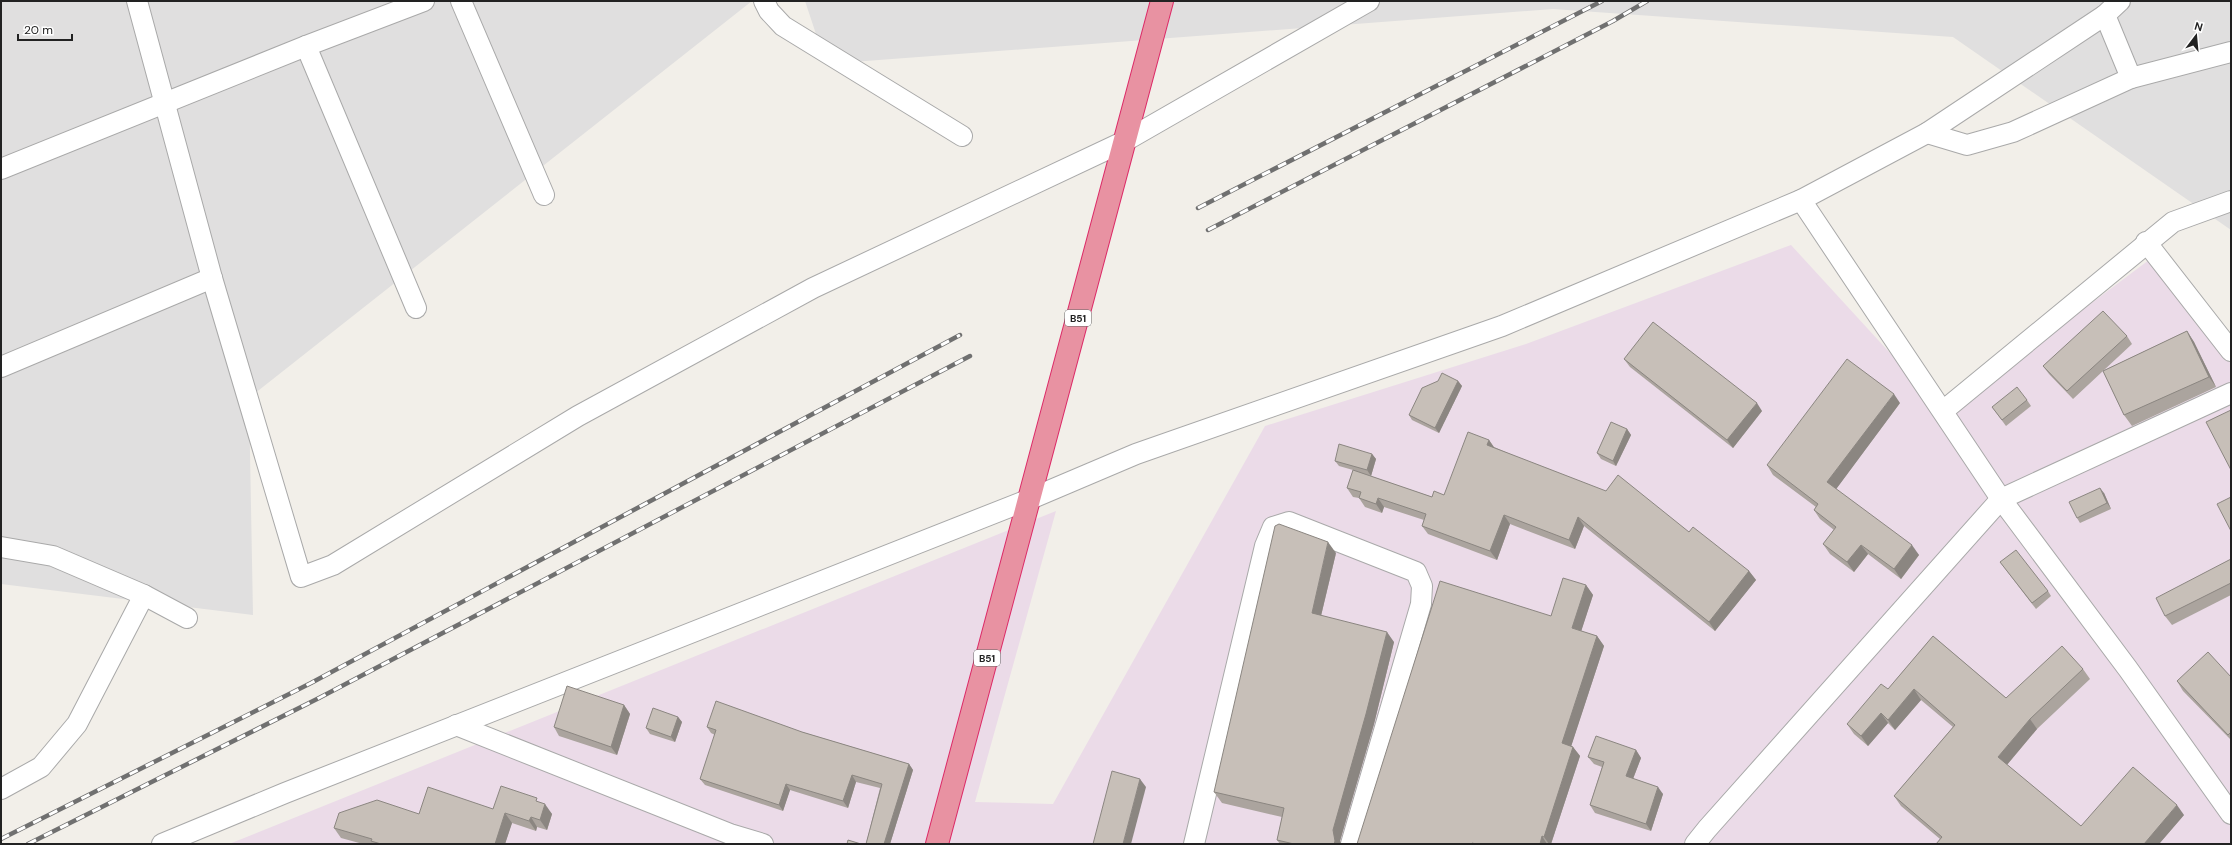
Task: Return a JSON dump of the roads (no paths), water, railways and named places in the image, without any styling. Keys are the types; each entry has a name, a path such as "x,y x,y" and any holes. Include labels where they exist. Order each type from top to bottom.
{"highway":[{"name":"B51","path":"937,844 1162,1"}],"street":[{"path":"137,1 166,102 212,278 301,577 333,566 578,416 813,288 1125,141 1369,1"},
{"path":"1,169 306,46 424,1"},
{"path":"461,1 544,195"},
{"path":"764,1 769,12 784,26 962,136"},
{"path":"162,844 285,792 1030,499 1136,454 1502,326 1800,200 1927,133 2105,15 2120,1"},
{"path":"2105,15 2131,78"},
{"path":"306,46 416,308"},
{"path":"1927,133 1968,145 2013,132 2131,78 2231,52"},
{"path":"1800,200 2001,499 2128,669 2231,814"},
{"path":"1943,411 2146,242 2173,222 2231,201"},
{"path":"2146,242 2231,351"},
{"path":"1,367 212,278"},
{"path":"1695,844 1707,828 2001,499 2231,393"},
{"path":"1194,844 1265,546 1273,527 1290,522 1416,572 1422,586 1421,604 1350,844"},
{"path":"1,547 53,556 144,595 187,618"},
{"path":"1,789 41,767 77,724 144,595"},
{"path":"456,725 730,834 763,844"}],"railway":[{"path":"1198,208 1602,1"},
{"path":"1208,230 1613,21 1647,1"},
{"path":"1,839 311,683 960,335"},
{"path":"28,844 319,698 970,356"}]}
